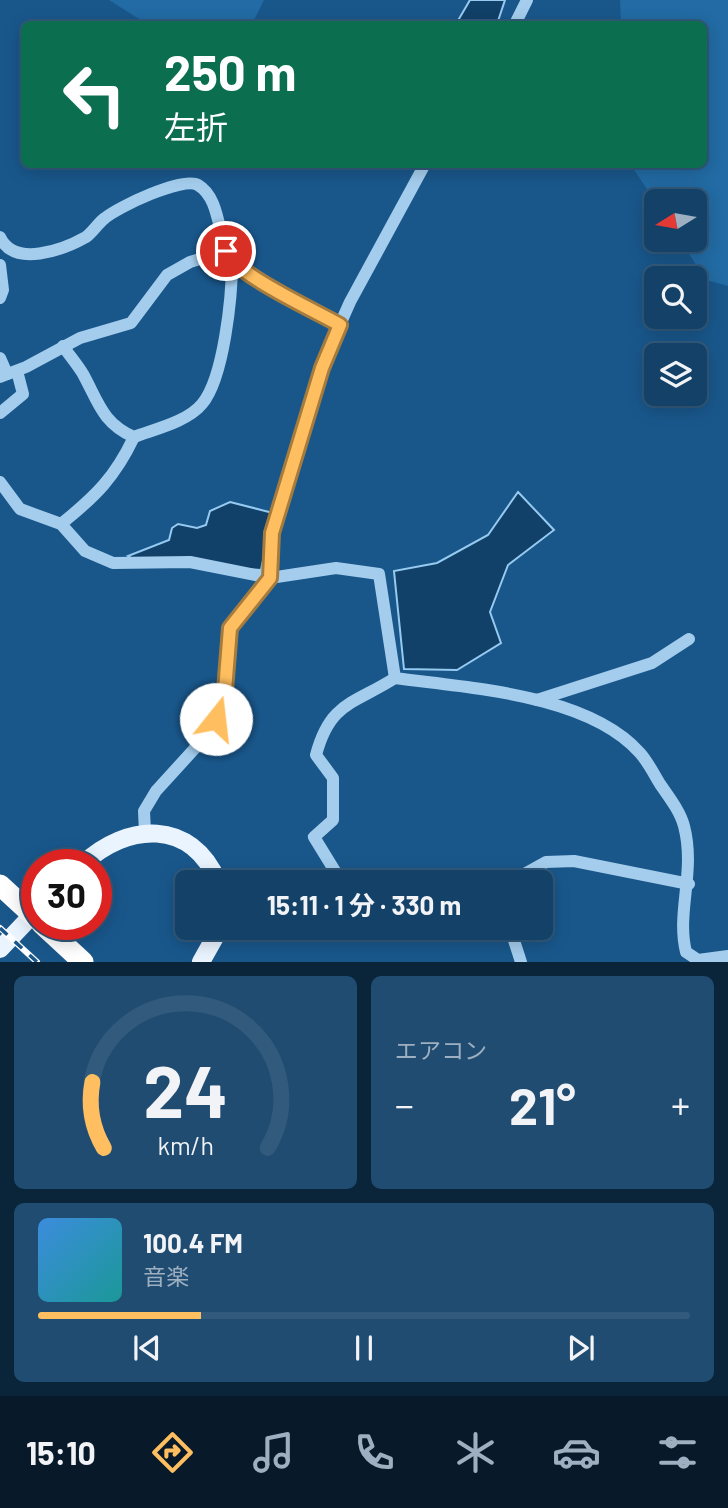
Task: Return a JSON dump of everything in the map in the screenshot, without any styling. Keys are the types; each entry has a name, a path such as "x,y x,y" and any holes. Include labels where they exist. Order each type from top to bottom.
{"highway":[{"path":"0,886 21,905"},
{"path":"60,940 83,962"}],"main road":[{"path":"100,849 118,839 145,832 180,839 211,870"},
{"path":"0,949 21,927"},
{"path":"70,940 93,962"},
{"path":"201,962 213,940"}],"street":[{"path":"516,21 527,0"},
{"path":"145,832 144,811 156,791 207,735 224,703 230,628 270,578 272,533 322,368 340,325 423,168"},
{"path":"1,245 22,255 61,248 88,235 106,217 164,187 188,181 200,186 213,205 229,256 230,317 214,386 201,406 168,425 134,437 121,431 94,402 83,373 63,346"},
{"path":"8,374 80,338 131,323 167,275 190,262 229,256 340,325"},
{"path":"0,265 3,290 0,299"},
{"path":"0,358 23,394 0,413"},
{"path":"61,524 94,498 118,470 134,437"},
{"path":"0,482 19,509 61,524 85,551 113,563 190,562 270,578 336,568 379,573 395,678"},
{"path":"537,700 652,663 689,639"},
{"path":"334,870 314,838 333,820 333,778 316,755 322,730 344,704 395,678 487,689 537,700 587,718 608,729 639,752 684,823 689,852 689,884 682,936 686,952 698,960 728,956"},
{"path":"532,870 546,862 574,861 689,884"},
{"path":"514,940 521,962"}],"shaded area":[{"path":"109,0 264,0 254,21 142,21"},
{"path":"470,0 505,0 498,21 458,21"},
{"path":"620,0 728,0 728,286 707,280 707,266 697,266 688,252 707,252 707,189 647,189 633,168 707,168 707,21 621,21"},
{"path":"518,492 554,530 508,565 490,612 501,643 457,670 404,669 394,571 437,563 488,535"},
{"path":"230,502 273,513 261,570 136,561 128,556 169,540 172,528 178,524 197,528 206,525 210,511"}],"railway":[{"path":"0,928 37,962"}],"route":[{"path":"216,719 224,703 230,628 270,578 272,533 322,368 340,325 253,277 232,262 226,251"}]}
